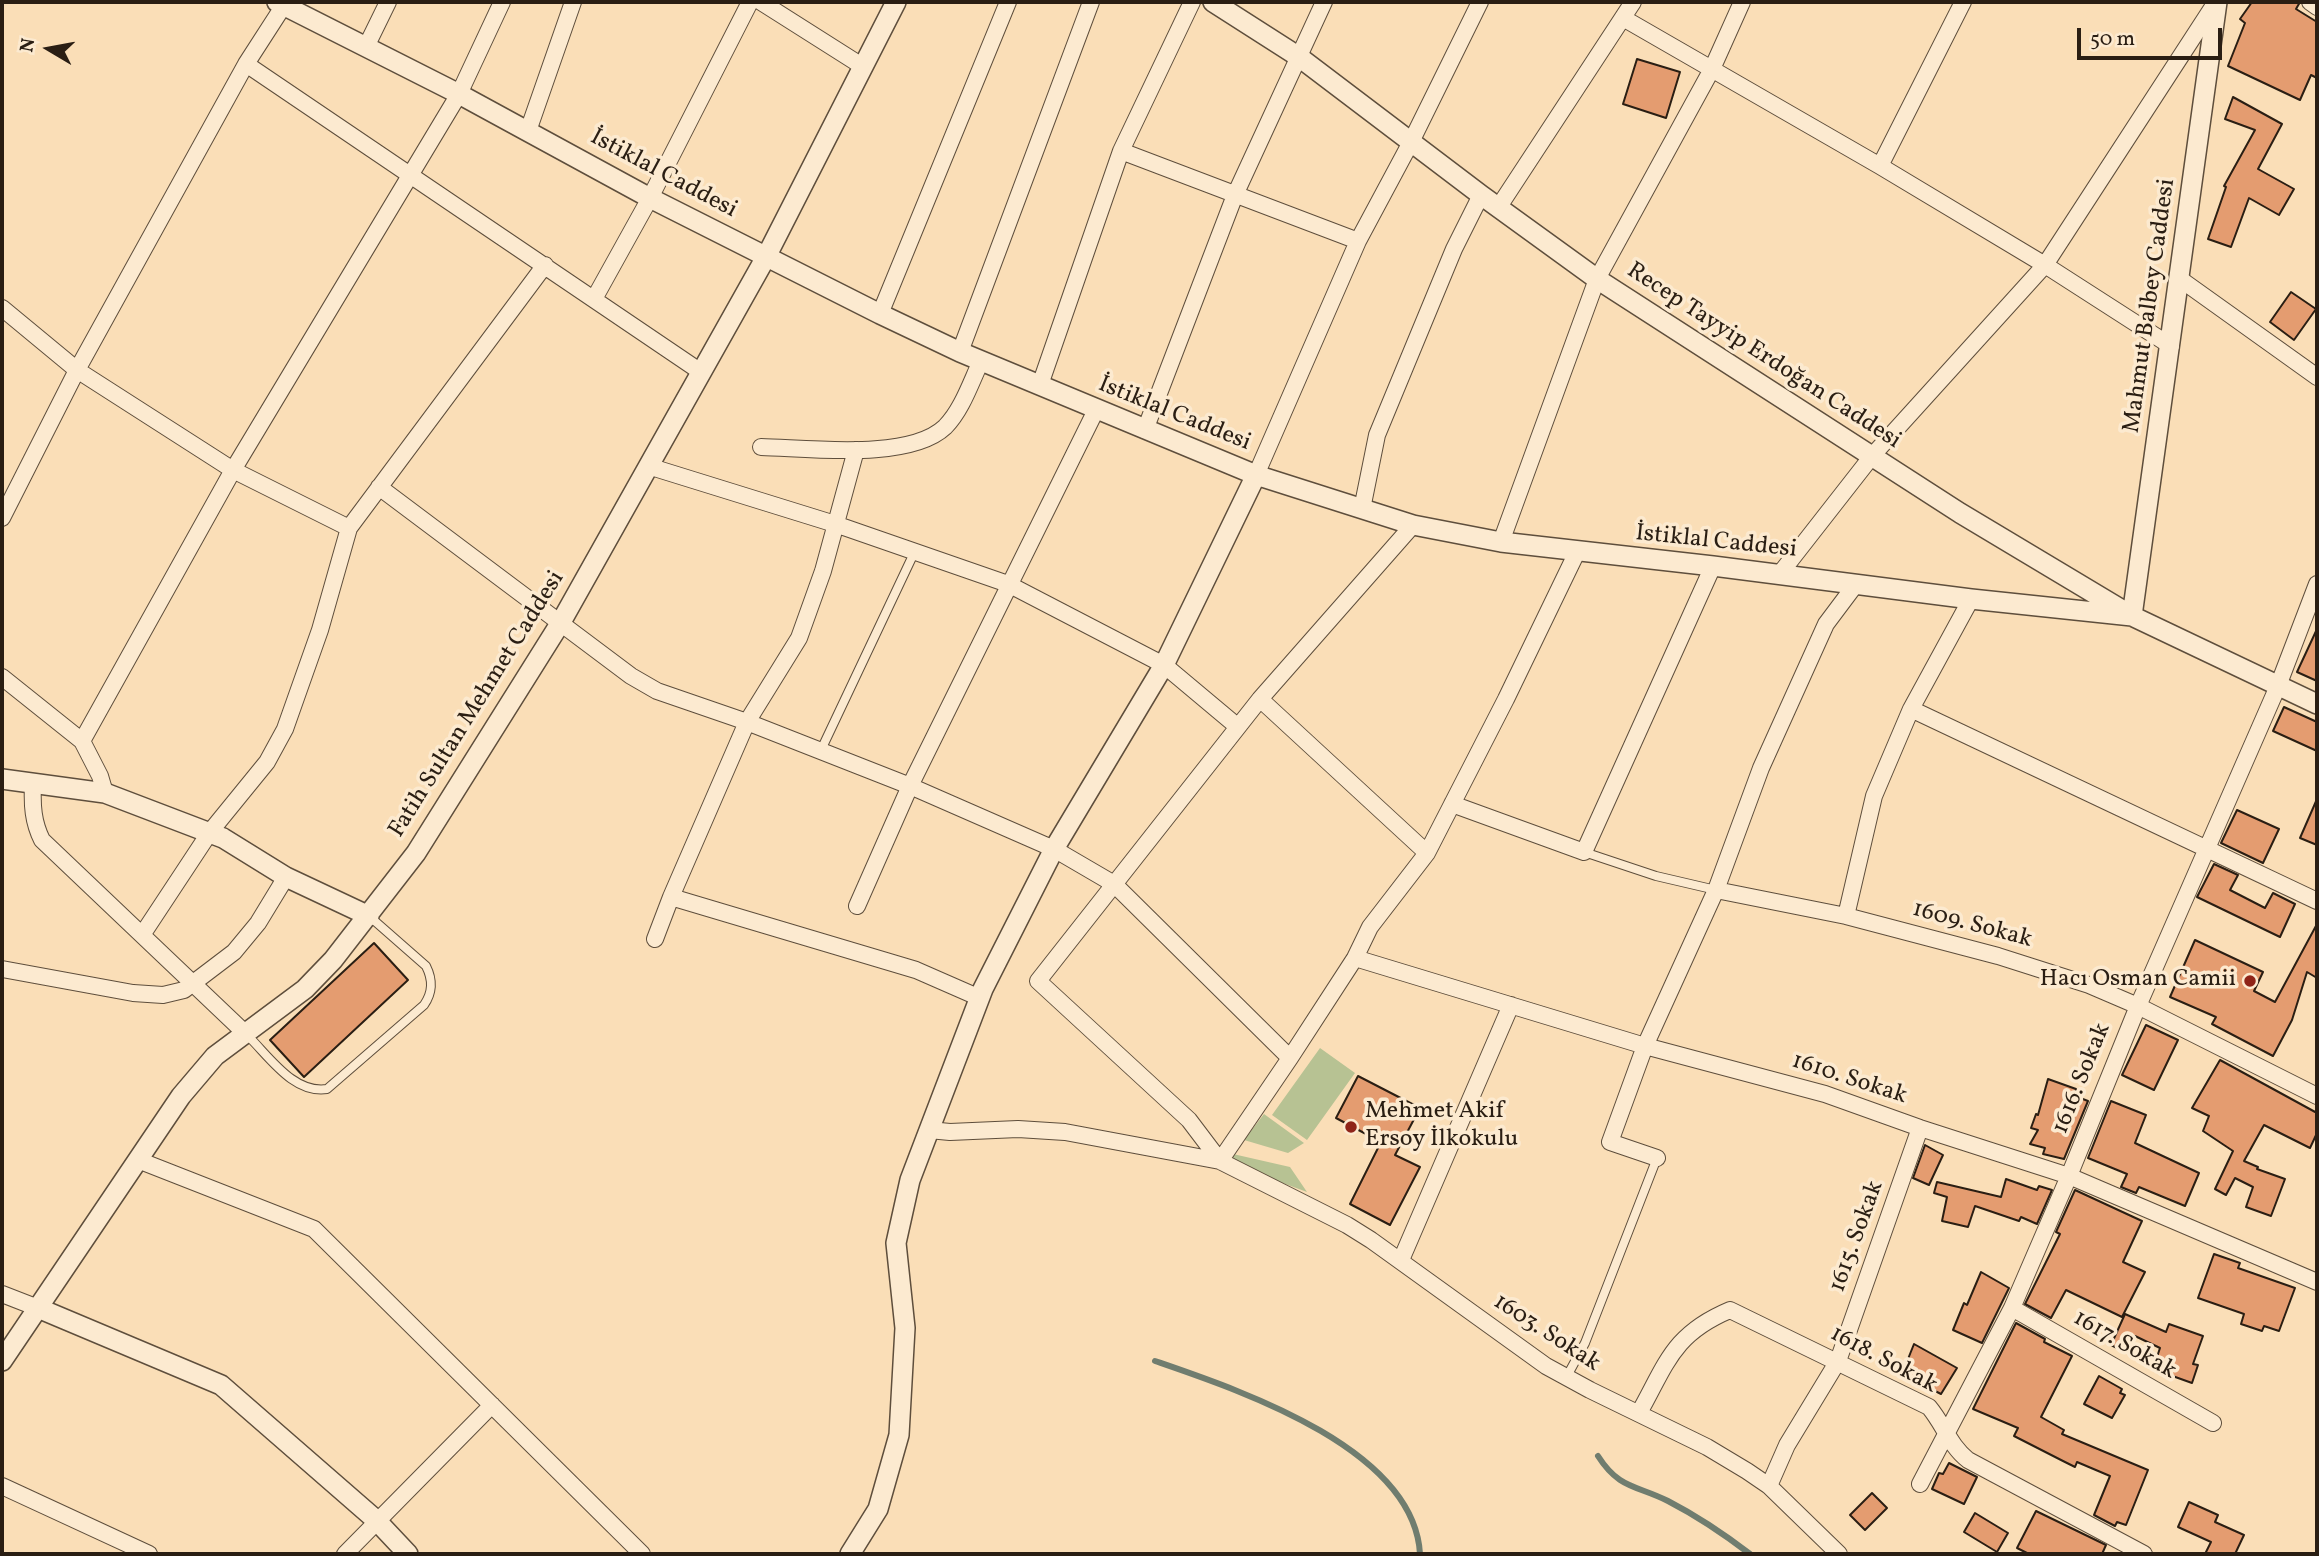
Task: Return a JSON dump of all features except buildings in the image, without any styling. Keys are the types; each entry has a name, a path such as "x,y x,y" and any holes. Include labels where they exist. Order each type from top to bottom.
{"street":[{"path":"366,47 388,2"},
{"path":"82,741 233,470 459,93 502,2"},
{"path":"528,131 573,2"},
{"path":"594,299 650,198 750,2"},
{"path":"761,2 862,66"},
{"name":"Fatih Sultan Mehmet Caddesi","path":"2,1361 181,1096 215,1056 305,989 369,916 416,853 561,622 766,257 896,2"},
{"path":"880,314 1008,2"},
{"path":"960,352 1091,2"},
{"path":"1040,385 1121,151 1192,2"},
{"name":"Recep Tayyip Erdoğan Caddesi","path":"1213,2 1299,57 1498,208 1597,279 1960,513 2132,616 2317,704"},
{"path":"1145,430 1235,195 1324,2"},
{"path":"850,1554 878,1509 899,1435 905,1328 896,1243 910,1180 980,998 1054,849 1164,665 1256,475 1358,241 1411,142 1480,2"},
{"path":"1498,208 1633,2"},
{"path":"1501,542 1597,279 1712,69 1742,2"},
{"path":"1880,166 1963,2"},
{"path":"1779,575 1872,457 2045,265 2217,2"},
{"name":"Mahmut Balbey Caddesi","path":"2132,616 2217,2"},
{"path":"2310,2 2317,7"},
{"path":"2,518 77,370 282,3"},
{"name":"İstiklal Caddesi","path":"282,3 459,93 650,198 880,314 981,361 1256,475 1413,525 1501,542 2132,616"},
{"path":"1623,18 1880,166 2045,265 2171,346"},
{"path":"246,64 701,372"},
{"path":"1121,151 1358,241"},
{"path":"1362,509 1377,435 1454,249 1481,195"},
{"path":"142,935 210,832 267,762 285,729 320,630 348,528 545,265"},
{"path":"2180,279 2317,377"},
{"path":"2,308 77,370 233,470 348,528"},
{"path":"761,447 856,450 910,445 936,434 953,417 981,361"},
{"path":"857,906 910,786 1096,410"},
{"path":"655,939 747,722 799,638 823,570 856,450"},
{"path":"648,466 835,524 1008,584 1164,665 1238,727"},
{"path":"379,487 631,676 657,691 747,722 910,786 1054,849 1114,884 1290,1058"},
{"path":"1220,1161 1189,1120 1038,981 1260,699 1413,525"},
{"path":"1220,1161 1290,1058 1354,958 1370,927 1427,853 1577,552"},
{"path":"1452,804 1584,852 1713,566"},
{"path":"1657,1158 1610,1142 1645,1046 1716,890 1761,768 1826,624 1856,584"},
{"name":"1616. Sokak","path":"1920,1484 2012,1308 2138,1006 2278,686 2317,584"},
{"path":"1846,916 1874,796 1911,709 1971,599"},
{"path":"2,677 82,741 100,776 105,793"},
{"path":"1260,699 1427,853"},
{"path":"1911,709 2317,901"},
{"path":"2,779 105,793 210,832 286,877 369,916"},
{"path":"33,785 32,806 36,828 42,840 245,1032"},
{"path":"2,969 133,993 163,995 184,990 234,952 258,922 286,877"},
{"name":"1609. Sokak","path":"1716,890 1846,916 2089,985 2138,1006 2317,1096"},
{"path":"671,897 916,970 980,998"},
{"name":"1610. Sokak","path":"1354,958 1645,1046 1764,1076 2069,1176 2317,1282"},
{"path":"1401,1260 1511,1005"},
{"name":"1615. Sokak","path":"1769,1486 1787,1445 1838,1361 1920,1128"},
{"path":"929,1130 950,1132 1018,1129 1065,1132 1220,1161"},
{"path":"138,1160 314,1229 642,1554"},
{"name":"1603. Sokak","path":"1220,1161 1347,1225 1401,1260 1566,1378 1707,1447 1769,1486 1839,1554"},
{"path":"2,1294 221,1385 376,1520 408,1554"},
{"name":"1617. Sokak","path":"2012,1308 2213,1423"},
{"name":"1618. Sokak","path":"1639,1413 1676,1346 1692,1330 1710,1318 1730,1310 1929,1406 1955,1450 1968,1460 2144,1554"},
{"path":"345,1554 492,1405"},
{"path":"2,1486 149,1554"}],"lane":[{"path":"821,750 915,551"},
{"path":"1584,852 1656,876 1716,890"},
{"path":"245,1032 295,1083 302,1087 327,1089 424,1005 431,990 426,966 369,916"},
{"path":"1566,1378 1586,1343 1657,1158"}],"green space":[{"path":"1320,1048 1355,1073 1307,1140 1272,1115"},
{"path":"1264,1114 1304,1143 1288,1153 1244,1140"},
{"path":"1233,1154 1290,1167 1307,1192 1226,1162"}],"waterway":[{"path":"1155,1361 1231,1388 1274,1407 1317,1429 1356,1454 1388,1483 1410,1516 1420,1554"},
{"path":"1598,1456 1621,1481 1668,1501 1720,1532 1750,1554"}],"place":[{"name":"Hacı Osman Camii","path":"2250,981"},
{"name":"Mehmet Akif Ersoy İlkokulu","path":"1351,1127"}]}
